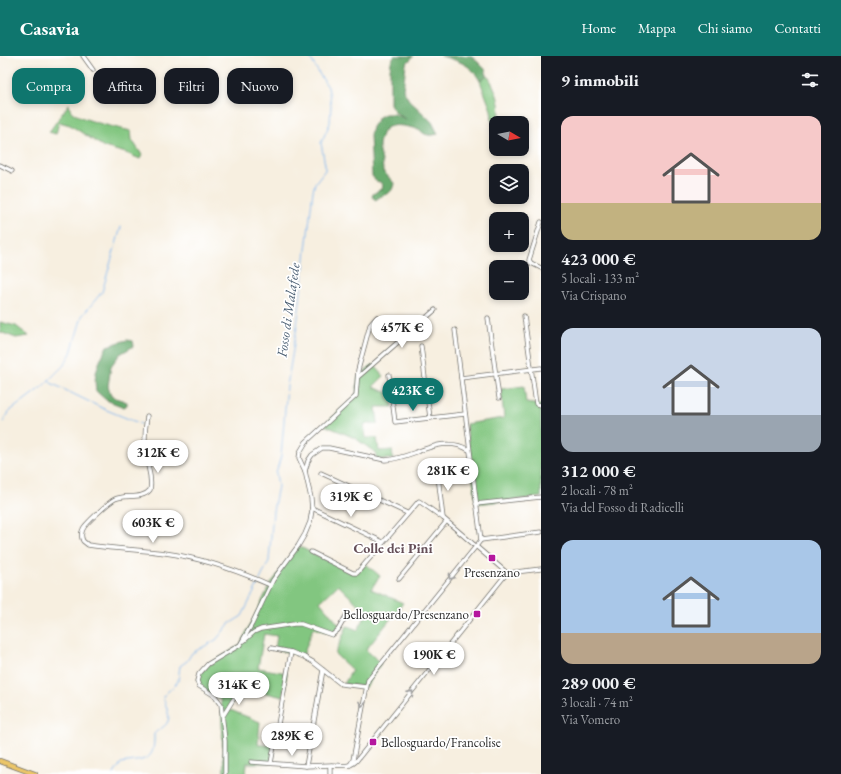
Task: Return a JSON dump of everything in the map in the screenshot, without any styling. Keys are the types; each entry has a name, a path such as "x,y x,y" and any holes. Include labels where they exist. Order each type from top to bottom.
{"main road":[{"path":"0,760 35,774"}],"street":[{"path":"83,56 93,70"},
{"path":"0,166 12,171"},
{"path":"541,222 529,260 541,268"},
{"path":"358,377 435,310"},
{"path":"524,316 536,404 541,405"},
{"path":"240,645 253,622 270,585 305,534 310,522 312,508 311,498 305,471 299,458 304,445 356,396 358,377 370,325 377,317"},
{"path":"488,318 499,398"},
{"path":"350,765 353,760 368,680 480,540 455,330"},
{"path":"421,346 430,418"},
{"path":"461,378 541,368"},
{"path":"389,375 394,422 465,414"},
{"path":"147,416 145,438 146,456 150,471 149,490 143,495 113,500 84,526 81,533 83,541 95,546 165,553 223,565 270,585"},
{"path":"305,471 311,456 326,448 385,460 394,459 441,444 458,445 469,450"},
{"path":"399,578 444,520 437,468"},
{"path":"321,473 407,513"},
{"path":"476,504 541,497"},
{"path":"312,552 357,574 407,513 417,502 420,501 507,573"},
{"path":"312,508 383,542"},
{"path":"480,540 541,532"},
{"path":"251,762 306,766 350,765 358,759 507,573 541,569"},
{"path":"225,774 225,742 220,700 199,686 198,676 208,664 240,645 258,630 291,624 301,624 332,635 338,630 346,616"},
{"path":"271,648 291,652 308,658 341,684 366,686"},
{"path":"271,763 291,652"},
{"path":"306,766 323,670"},
{"path":"223,717 241,687"},
{"path":"353,755 358,759"},
{"path":"330,774 331,765"}],"green space":[{"path":"394,56 414,56 406,64 403,90 409,100 432,122 438,134 427,135 419,129 402,126 391,126 383,131 379,146 383,171 394,183 390,192 376,200 372,197 373,194 383,186 372,176 370,135 372,127 379,117 385,114 394,114 406,119 396,113 390,104 390,70 391,62"},
{"path":"441,56 472,56 485,69 487,75 480,81 473,71 464,64"},
{"path":"487,75 491,80 498,98 500,116 492,116 491,110 480,81"},
{"path":"69,104 72,112 83,118 131,131 132,140 142,155 140,159 126,153 104,147 70,125 59,122 56,134 49,132"},
{"path":"0,322 16,326 29,336 16,338 0,332"},
{"path":"127,340 133,341 134,346 120,354 111,366 108,386 111,396 127,402 127,405 124,407 106,400 96,391 95,378 97,368 107,346"},
{"path":"373,364 384,376 373,387 391,394 393,407 376,407 378,424 364,424 366,438 377,438 379,451 392,450 393,459 376,459 376,453 355,438 324,425 356,396 358,377"},
{"path":"524,386 526,403 541,405 541,497 476,504 466,424 504,418 501,389"},
{"path":"298,546 353,573 357,573 366,564 380,576 371,589 403,603 366,650 381,663 366,687 344,684 352,670 335,654 347,626 358,630 367,613 338,585 320,602 341,627 333,634 313,628 303,656 275,649 277,636 264,634 258,668 287,673 283,697 241,687 228,709 260,722 258,745 274,745 271,763 247,763 246,774 224,774 221,700 201,687 198,679 205,667 240,645 270,585"}],"waterway":[{"name":"Fosso di Malafede","path":"260,580 269,561 273,511 278,486 276,473 281,456 287,386 297,326 313,191 315,183 325,170 321,143 330,123 331,105 328,87 309,56"},
{"path":"3,422 10,411 43,386 64,365 71,353 82,316 102,292 121,227"},
{"path":"49,380 51,383 104,409 141,424"},
{"path":"114,774 121,763 142,760 150,755 153,750 154,734 166,725 169,719 163,696 178,681 180,666 187,661 192,653 216,640 229,624 242,616 259,582"}],"place":[{"name":"Presenzano","path":"492,558"},
{"name":"Bellosguardo/Presenzano","path":"477,614"},
{"name":"Bellosguardo/Francolise","path":"373,742"}],"district":[{"name":"Colle dei Pini","path":"393,548"}]}
